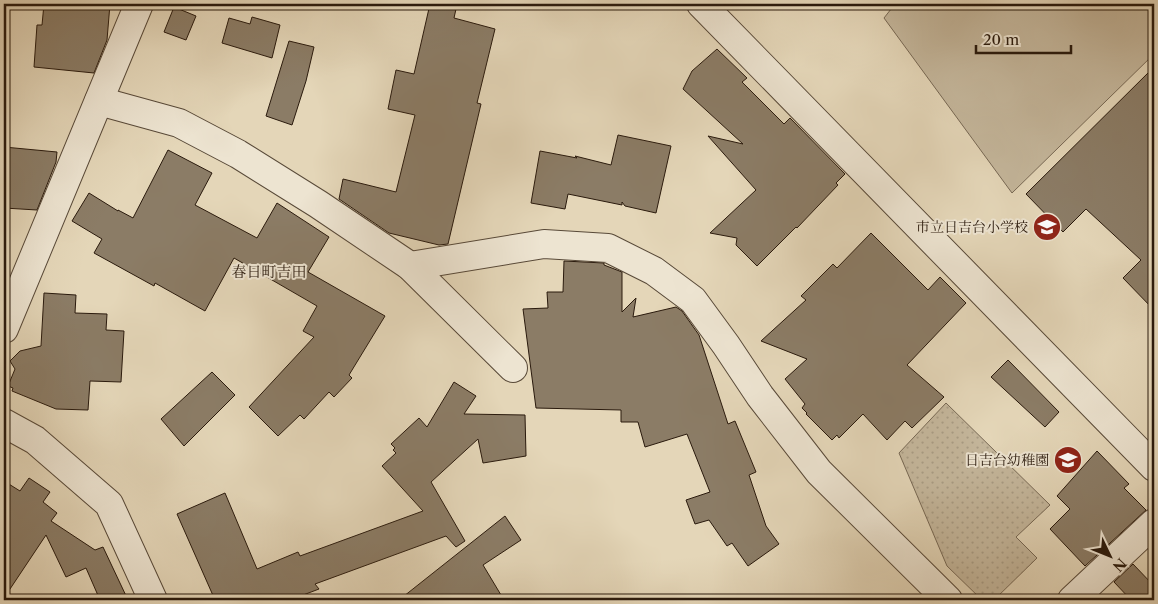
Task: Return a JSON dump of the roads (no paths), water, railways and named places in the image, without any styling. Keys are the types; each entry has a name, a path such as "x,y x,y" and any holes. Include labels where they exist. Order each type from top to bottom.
{"street":[{"path":"4,329 100,102 139,4"},
{"path":"702,4 1154,468"},
{"path":"100,102 179,123 238,154 318,204 410,266 512,368"},
{"path":"410,266 544,244 608,248 654,271 693,300 760,396 819,472 948,600"},
{"path":"4,423 36,440 109,504 153,600"},
{"path":"1072,600 1154,523"}],"place":[{"name":"市立日吉台小学校","path":"1047,227"},
{"name":"日吉台幼稚園","path":"1068,460"}],"district":[{"name":"春日町吉田","path":"269,271"}]}
